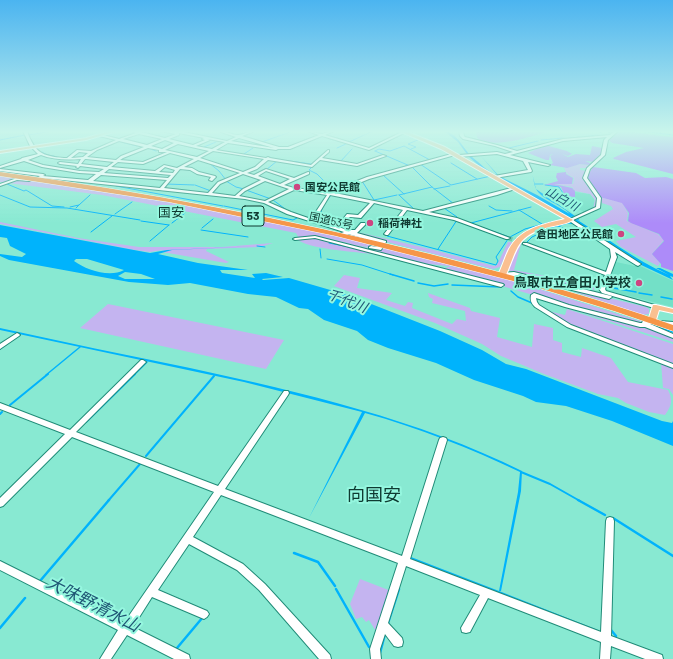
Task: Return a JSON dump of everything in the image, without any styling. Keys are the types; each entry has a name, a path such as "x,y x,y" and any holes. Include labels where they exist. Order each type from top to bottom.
{"highway":[{"name":"国道53号","path":"0,174 40,178 129,192 344,233 502,275 573,292 650,322 673,328"}],"main road":[{"path":"468,162 495,178 572,219"},
{"path":"502,275 513,249 519,240 541,229 572,219"},
{"path":"650,322 656,307 673,311"}],"street":[{"path":"0,167 15,162"},
{"path":"32,162 53,168 80,172 168,180"},
{"path":"82,162 76,168 90,181"},
{"path":"0,170 40,178 90,181 115,162"},
{"path":"125,162 140,163"},
{"path":"114,184 143,162"},
{"path":"163,186 178,168 190,162"},
{"path":"205,162 293,189 373,202 455,219 508,238"},
{"path":"209,194 219,183 244,174 262,162"},
{"path":"289,162 312,166 316,162"},
{"path":"336,162 357,165 367,162"},
{"path":"312,220 329,194 368,178 431,162"},
{"path":"495,178 530,172 526,162"},
{"path":"540,162 548,165"},
{"path":"572,219 598,208 599,198 585,178 588,169 596,162"},
{"path":"40,178 60,163 172,174"},
{"path":"156,172 164,166 193,169 198,173 214,177 211,180"},
{"path":"254,176 266,170 294,179"},
{"path":"280,185 307,172 315,176"},
{"path":"155,179 164,173"},
{"path":"203,179 207,175"},
{"path":"0,185 17,179 40,177 114,184 163,186 265,202 289,213 332,227 355,232 363,224"},
{"path":"155,179 163,186"},
{"path":"236,197 244,190 264,180"},
{"path":"424,212 514,188"},
{"path":"265,202 293,189"},
{"path":"345,219 349,215 359,217 373,202"},
{"path":"386,234 406,209"},
{"path":"572,219 612,248 638,264"},
{"path":"332,227 344,233"},
{"path":"295,239 315,237 501,286"},
{"path":"328,241 379,249 383,244"},
{"path":"525,244 607,274"},
{"path":"612,248 614,256 602,289 604,292 656,307"},
{"path":"573,292 640,305 646,304"},
{"path":"673,324 650,322 637,325 567,306 534,295 534,303 537,306 569,326 673,366"},
{"path":"650,322 673,336"},
{"path":"0,348 17,335"},
{"path":"0,503 143,362"},
{"path":"105,659 286,393"},
{"path":"0,406 658,659"},
{"path":"376,659 375,649 443,440"},
{"path":"605,659 610,521"},
{"path":"187,538 240,567 262,587 326,659"},
{"path":"0,565 125,630 185,659"},
{"path":"151,592 204,614"},
{"path":"466,628 486,593"},
{"path":"383,624 398,642"}],"shaded area":[{"path":"552,162 587,162 592,164 580,164 567,168 550,165"},
{"path":"625,162 673,162 673,174"},
{"path":"580,164 590,165 588,168 580,168 580,170 586,171 583,179 597,197 595,209 593,209 595,200 590,194 575,191 572,187 554,184 573,184 574,178 567,174 564,168"},
{"path":"593,167 636,173 645,178 666,177 673,179 673,271 661,267 661,264 652,254 664,241 659,234 628,221 629,213 622,203 600,197 590,184 587,176"},
{"path":"566,172 566,174 573,178 572,184 554,184 572,188 575,191 575,197 565,196 561,187 544,185 558,181 556,177 557,173"},
{"path":"0,175 192,206 380,245 376,248 354,245 380,250 383,246 467,268 419,263 333,242 353,244 314,236 299,238 296,233 102,195 0,182"},
{"path":"575,192 590,194 594,198 595,206 592,210 585,213 574,206 567,197 575,198"},
{"path":"600,197 622,202 628,213 627,221 658,234 664,240 652,254 660,263 658,266 621,247 616,241 636,237 616,224 602,227 594,221 613,209 611,206 602,203"},
{"path":"0,222 78,238 139,247 222,247 273,243 260,247 207,249 206,251 229,262 226,263 162,252 163,250 150,252 135,250 0,224"},
{"path":"348,232 357,232 430,249 494,266 497,265 508,242 512,242 500,267 493,269"},
{"path":"315,238 383,256 326,249 306,244 298,240"},
{"path":"517,243 521,244 514,270 598,286 596,290 565,285 508,270"},
{"name":"鳥取市立倉田小学校","path":"616,262 635,266 638,265 673,281 673,307 605,290 605,286 614,263"},
{"path":"427,265 445,268 451,266 501,277 643,322 641,324 614,317"},
{"path":"344,275 360,278 357,288 392,293 386,300 405,306 408,302 413,303 412,308 452,324 457,319 466,321 465,311 432,303 433,299 429,297 428,293 470,308 471,311 500,318 497,337 532,347 534,324 553,328 553,340 562,343 562,352 581,357 582,348 611,358 628,382 668,390 671,397 669,408 665,415 649,412 626,403 618,398 598,394 544,374 501,356 482,344 435,323 334,286"},
{"path":"576,290 646,307 649,309 649,314 642,315 575,292"},
{"path":"108,304 284,340 266,369 80,328"},
{"path":"559,305 644,326 673,337 673,342"},
{"path":"567,309 673,344 673,365 569,325 544,310 565,315"},
{"path":"661,362 673,367 673,395 669,389 663,388"},
{"path":"360,579 391,591 377,633 369,620 366,622 362,617 356,619 350,604"}],"water":[{"path":"474,162 478,162 498,176 486,162 499,176 570,214 562,207 575,216 571,216 631,255 669,275 656,268 660,268 673,274 673,277 670,276 673,280 637,263 576,222 484,170"},
{"path":"536,189 562,207 547,199"},
{"name":"千代川","path":"0,225 150,253 167,250 259,246 172,250 158,254 198,263 248,270 220,270 222,273 255,278 252,274 266,273 283,277 262,279 263,280 289,278 351,296 440,331 482,350 506,364 526,369 662,421 672,423 673,421 673,446 612,421 566,406 536,402 523,396 474,380 436,363 388,348 368,340 357,331 324,320 308,309 299,308 276,297 248,294 190,283 168,285 129,282 9,260 0,256 0,254 22,257 26,254 10,246 7,238 0,237","holes":["76,259 87,259 124,270 112,273 98,272 74,261","125,272 141,274 155,279 125,279 118,276"]},
{"path":"0,328 275,387 359,409 442,436 522,471 521,491 501,591 499,591 518,492 520,472 444,439 365,413 309,518 362,412 244,382 0,330"},
{"path":"411,557 598,630 598,632 410,560"}],"waterway":[{"path":"266,170 276,162"},
{"path":"295,162 311,164"},
{"path":"400,162 410,166"},
{"path":"209,163 219,171 226,180"},
{"path":"451,163 477,179"},
{"path":"420,164 451,185 491,176"},
{"path":"313,166 309,170 317,174 326,183"},
{"path":"393,170 406,166"},
{"path":"411,166 432,187"},
{"path":"383,175 404,194"},
{"path":"226,181 236,187 244,189"},
{"path":"362,181 374,200 397,195"},
{"path":"7,184 24,191 26,190 52,206 64,207"},
{"path":"166,184 194,185"},
{"path":"535,184 543,184"},
{"path":"195,185 211,191"},
{"path":"545,185 559,187 565,196"},
{"path":"116,186 223,206"},
{"path":"434,189 450,186"},
{"path":"404,194 432,187"},
{"path":"434,189 454,204"},
{"path":"246,190 271,199"},
{"path":"404,194 399,195 415,210"},
{"path":"0,195 30,207 67,208 140,220"},
{"path":"79,205 90,195"},
{"path":"326,202 331,195"},
{"path":"564,196 570,202 571,207"},
{"path":"273,200 288,211"},
{"path":"115,214 132,202"},
{"path":"325,203 321,211 328,221"},
{"path":"70,207 79,205"},
{"path":"76,208 79,205"},
{"path":"224,206 293,220 297,218"},
{"path":"489,206 496,210 512,211"},
{"path":"519,210 531,207"},
{"path":"444,208 457,217"},
{"path":"471,223 519,210"},
{"path":"519,210 542,224"},
{"path":"172,223 185,213"},
{"name":"山白川","path":"570,215 579,220"},
{"path":"91,232 112,216"},
{"path":"456,218 509,237"},
{"path":"202,228 213,219"},
{"path":"438,249 457,220"},
{"path":"141,221 169,225 150,241"},
{"path":"510,237 525,229 551,222"},
{"path":"380,223 391,225"},
{"path":"528,244 526,243 532,237 545,231 543,230 568,223 575,224"},
{"path":"558,226 591,240"},
{"path":"201,230 248,237"},
{"path":"388,234 387,236 496,265 498,261 496,257 508,239"},
{"path":"329,243 359,249"},
{"path":"257,246 265,247"},
{"path":"320,249 321,258"},
{"path":"327,259 362,265 393,275"},
{"path":"390,274 414,281"},
{"path":"418,283 434,286 448,284"},
{"path":"452,285 501,287"},
{"path":"608,287 636,292"},
{"path":"511,291 518,297 532,303"},
{"path":"639,293 652,295"},
{"path":"661,297 672,299"},
{"path":"652,325 673,332"},
{"path":"0,349 8,343"},
{"path":"46,375 80,347"},
{"path":"135,374 147,362"},
{"path":"10,405 48,374"},
{"path":"86,422 135,374"},
{"path":"146,456 214,376"},
{"path":"108,501 140,464"},
{"path":"521,472 550,484 580,501"},
{"name":"大味野清水山","path":"40,581 109,500"},
{"path":"578,500 605,515"},
{"path":"613,518 673,556"},
{"path":"294,553 318,562 335,586"},
{"path":"336,589 369,647"},
{"path":"388,623 399,589"},
{"path":"0,628 25,598"},
{"path":"177,648 203,617"},
{"path":"611,630 616,636"},
{"path":"380,653 385,634"}],"tunnel":[{"path":"508,238 525,244"}],"place":[{"name":"国安公民館","path":"297,187"},
{"name":"稲荷神社","path":"370,223"},
{"name":"倉田地区公民館","path":"621,234"},
{"name":"鳥取市立倉田小学校","path":"639,283"}],"district":[{"name":"国安","path":"171,213"},
{"name":"向国安","path":"374,495"}]}
